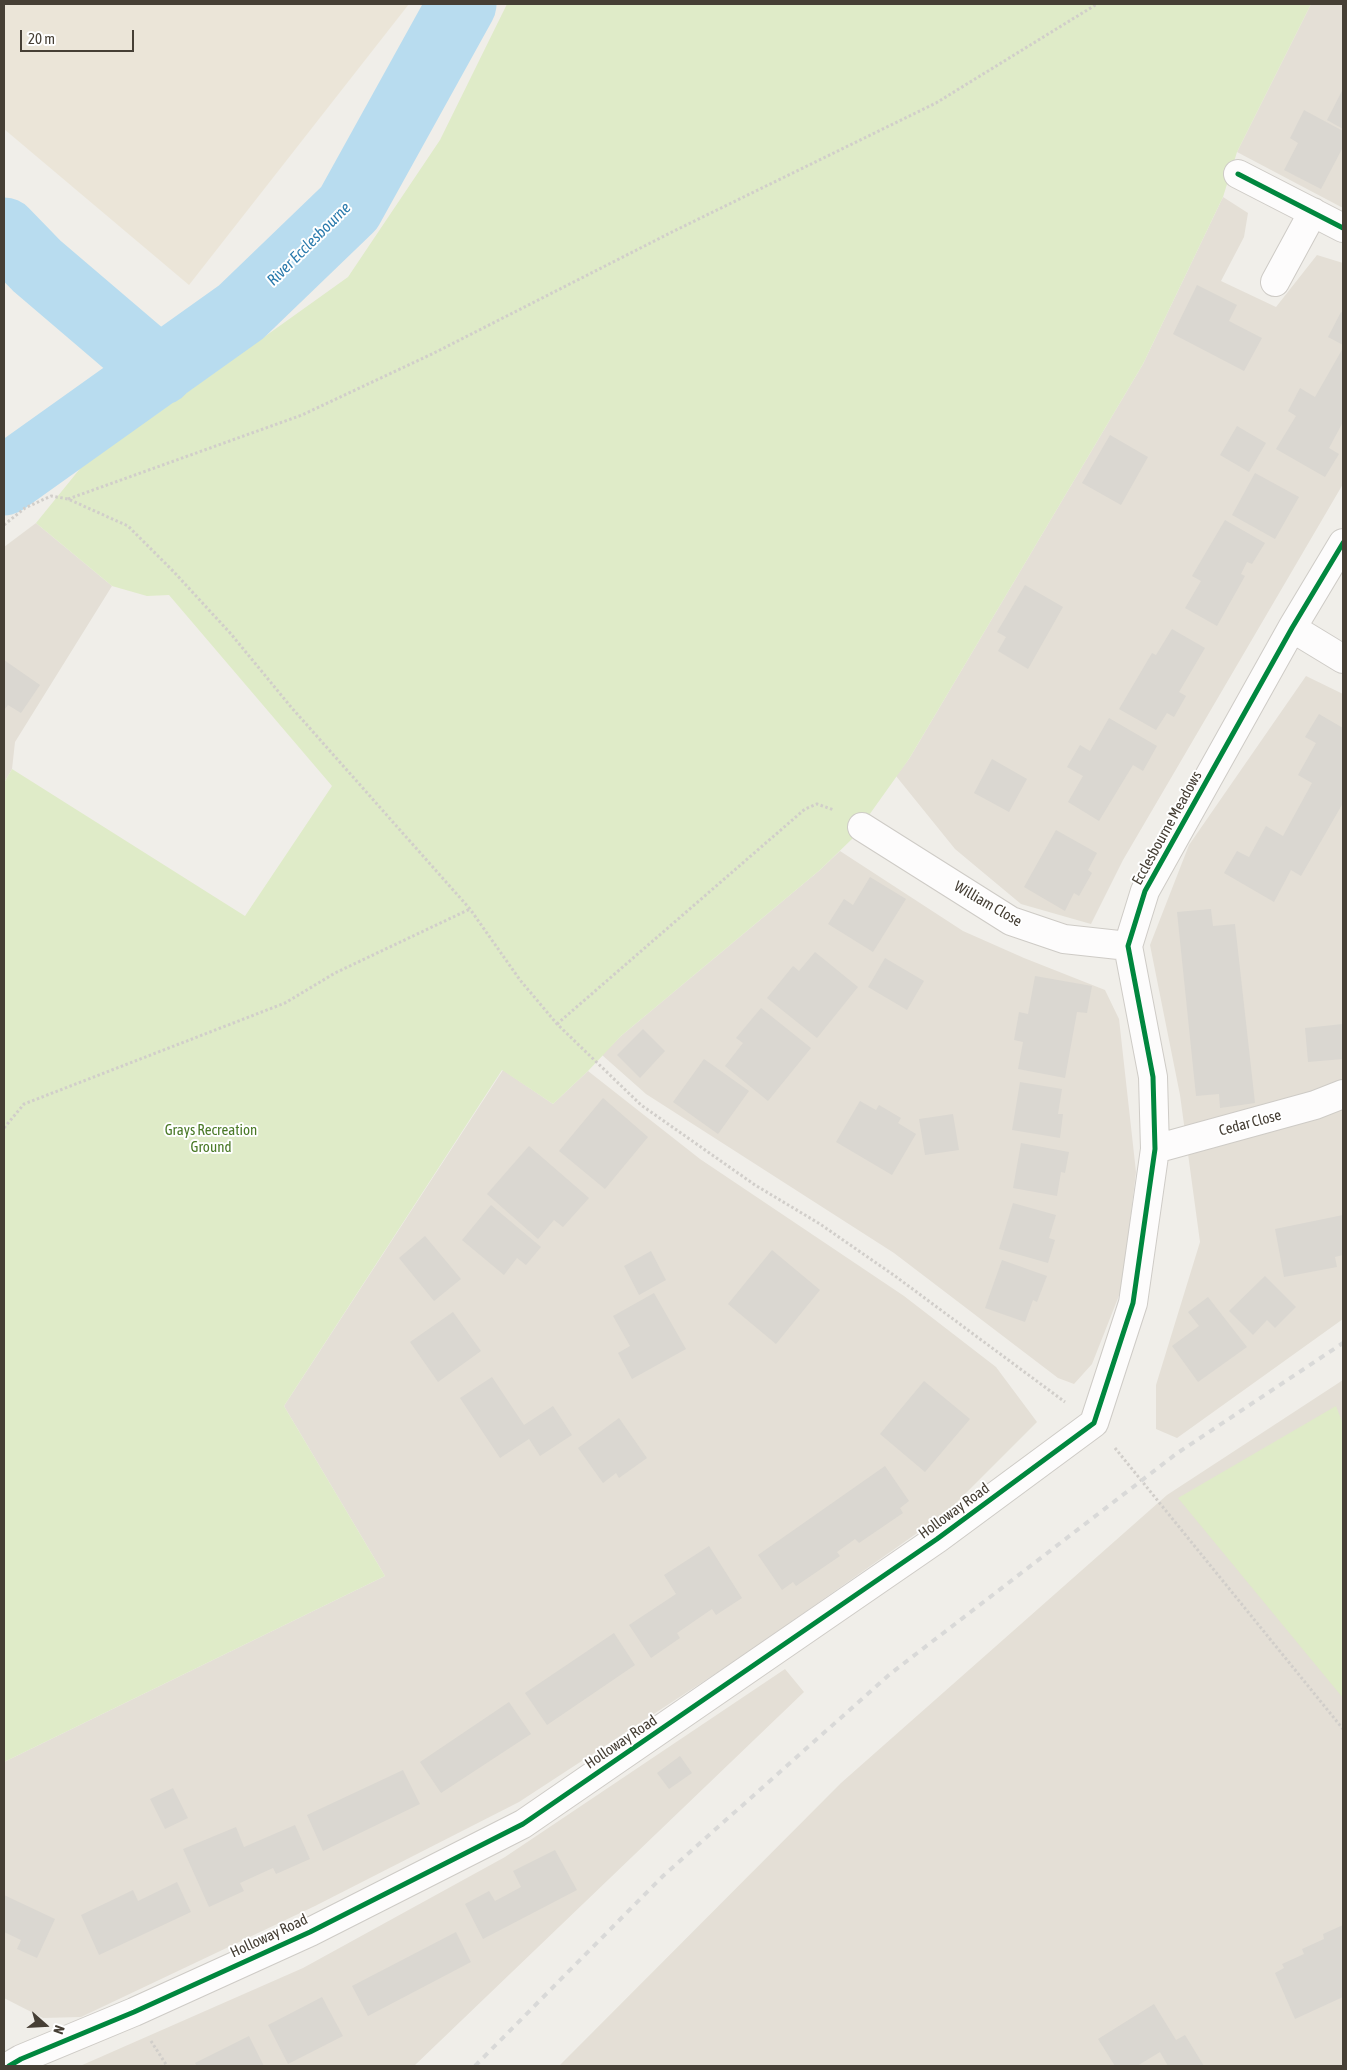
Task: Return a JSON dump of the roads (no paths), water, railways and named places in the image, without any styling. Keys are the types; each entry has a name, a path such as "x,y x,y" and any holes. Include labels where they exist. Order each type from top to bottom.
{"street":[{"path":"1238,174 1343,228"},
{"path":"1275,282 1313,212"},
{"name":"Ecclesbourne Meadows","path":"1094,1422 1133,1303 1155,1149 1153,1077 1128,946 1145,891 1292,628 1343,543"},
{"path":"1292,628 1343,659"},
{"name":"William Close","path":"862,827 1011,921 1064,939 1128,946"},
{"name":"Cedar Close","path":"1155,1149 1315,1105 1343,1094"},
{"name":"Holloway Road","path":"11,2057 134,2012 310,1932 523,1824 937,1540 1094,1422"}],"waterway":[{"name":"River Ecclesbourne","path":"4,481 241,312 349,208 462,4"},
{"name":"River Ecclesbourne","path":"4,232 37,266 160,371"}],"railway":[{"path":"475,2066 663,1876 890,1674 1176,1454 1343,1343"}],"park label":[{"name":"Grays Recreation Ground","path":"211,1138"}]}
